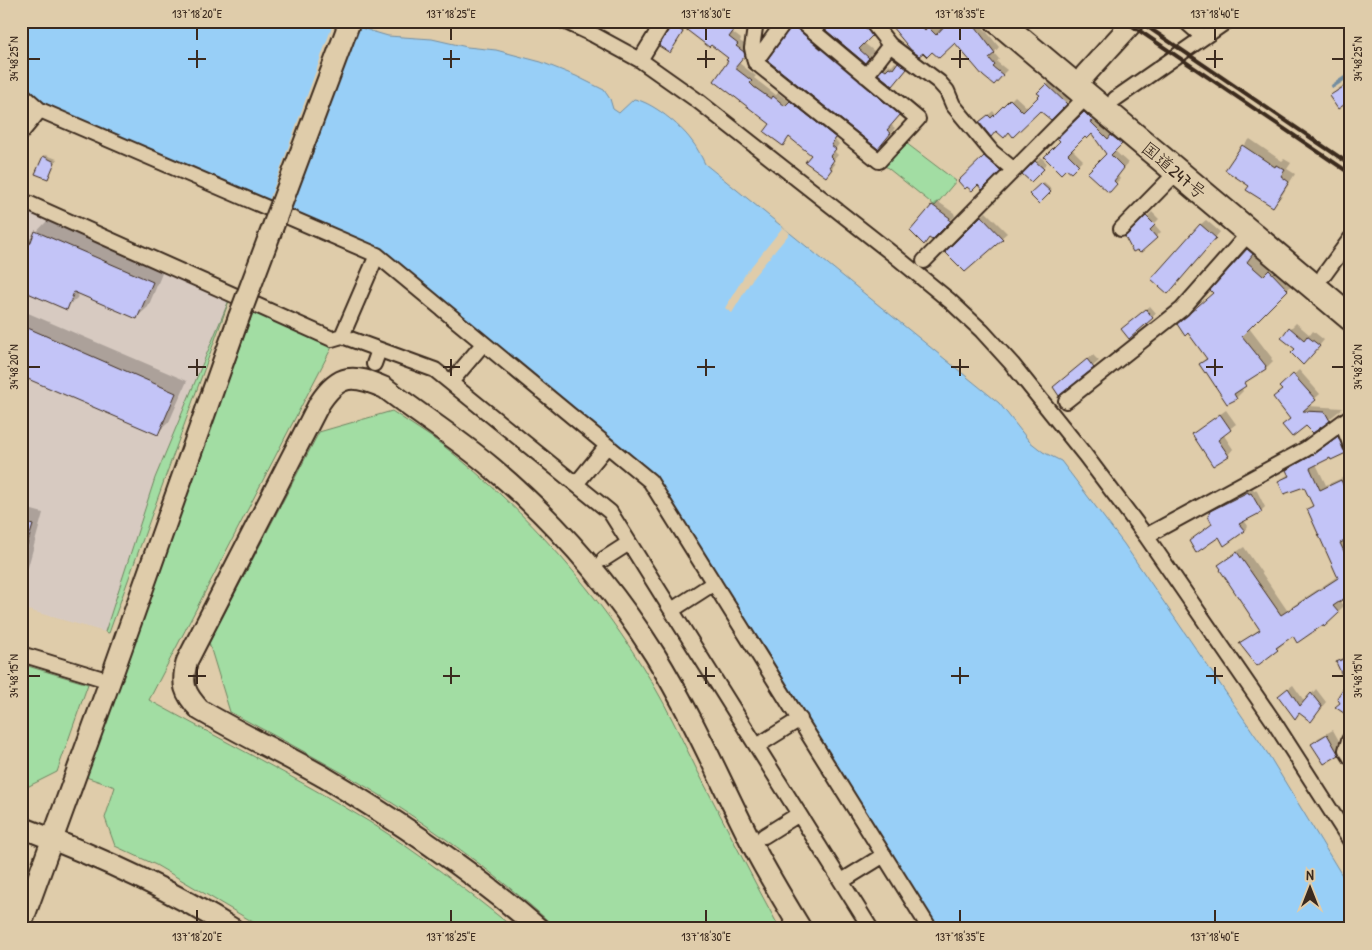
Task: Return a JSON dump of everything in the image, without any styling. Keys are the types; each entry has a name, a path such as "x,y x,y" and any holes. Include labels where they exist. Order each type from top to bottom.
{"highway":[{"name":"国道247号","path":"998,21 1086,86 1116,99 1351,298"},
{"name":"国道247号","path":"1021,21 1177,172 1351,318"}],"street":[{"path":"21,925 110,681 239,316 350,21"},
{"path":"564,21 640,60 698,100 950,301 982,330 1012,364 1079,448 1146,536 1274,722 1351,842"},
{"path":"580,21 594,35"},
{"path":"640,60 664,21"},
{"path":"756,21 752,48 755,62 879,161 918,119 801,21"},
{"path":"755,62 785,21"},
{"path":"871,21 890,45 939,82 947,91 953,105 992,152 1014,170"},
{"path":"924,261 1014,170 1086,86 1134,21"},
{"path":"1185,21 1203,38"},
{"path":"1116,99 1227,21"},
{"path":"866,76 890,45"},
{"path":"21,93 40,110 376,255 650,481 930,929"},
{"path":"21,132 40,110"},
{"path":"1121,229 1177,172"},
{"path":"21,200 332,339 342,336 435,370 610,512 871,929"},
{"path":"1066,401 1182,309 1249,233"},
{"path":"1324,275 1351,238"},
{"path":"342,336 376,255"},
{"path":"451,382 483,344"},
{"path":"374,364 379,350"},
{"path":"539,929 479,880 430,844 379,810 322,776 200,710 186,693 183,679 187,661 319,404 332,386 339,381 368,380 385,388 490,466 536,507 590,567 633,623 673,686 752,844 801,929"},
{"path":"1146,536 1306,449 1346,420 1351,446"},
{"path":"576,484 607,446"},
{"path":"604,559 629,543"},
{"path":"672,610 714,583"},
{"path":"21,654 110,681"},
{"path":"757,746 800,719"},
{"path":"1351,739 1346,750 1351,758"},
{"path":"764,836 799,814"},
{"path":"21,827 53,839 150,882 233,929"},
{"path":"842,881 884,855"}],"shaded area":[{"path":"21,207 230,298 155,478 105,632 21,608"}],"green space":[{"path":"906,143 956,181 935,206 884,165"},
{"path":"230,298 109,633 105,632 155,478"},
{"path":"254,310 333,345 149,700 287,774 368,821 424,859 515,929 265,929 156,865 115,846 105,818 115,787 83,776"},
{"path":"392,411 445,447 505,499 560,556 609,618 632,650 659,694 780,929 557,929 483,866 403,810 348,776 230,712 209,643 319,432"},
{"path":"21,664 88,684 57,772 21,790"}],"water":[{"path":"21,21 337,21 388,36 432,39 467,47 496,50 541,62 604,90 610,99 613,109 619,113 634,99 657,109 686,134 705,164 999,403 1029,441 1043,452 1061,461 1124,544 1268,754 1351,890 1351,929 938,929 653,475 384,253 44,107 21,86"}],"pier":[{"path":"334,21 345,21 358,26 288,215 267,206"},
{"path":"783,227 790,233 754,276 732,313 725,308 746,273"}],"building":[{"path":"675,21 741,21 729,37 738,44 736,46 744,52 745,56 735,68 752,81 750,83 754,87 771,99 773,96 785,106 790,101 836,138 831,145 836,149 830,156 834,160 829,167 832,169 826,177 805,162 811,155 789,137 783,146 764,132 770,124 714,81 728,61 726,60 728,58 711,45 709,47"},
{"path":"815,21 846,21 850,25 854,21 862,21 872,36 859,49 869,58 865,63"},
{"path":"887,21 916,21 925,30 928,27 936,35 949,21 982,21 976,28 995,53 989,58 995,65 993,67 1003,75 994,85 983,76 955,43 939,58 932,52 927,57 923,53 919,56 911,50"},
{"path":"672,24 683,32 670,53 659,46"},
{"path":"793,24 900,115 887,130 891,133 878,149 767,60"},
{"path":"898,62 907,69 893,86 878,74 883,68 886,70 889,67 893,69"},
{"path":"1351,82 1351,100 1338,109 1329,96"},
{"path":"1046,84 1067,104 1051,120 1040,111 1013,137 1009,132 1004,138 996,131 991,137 979,122 988,115 991,118 1010,99 1023,112 1040,95 1037,93"},
{"path":"1084,112 1108,139 1111,135 1122,144 1111,155 1124,168 1114,181 1117,184 1110,192 1087,173 1106,154 1092,134 1087,139 1085,137 1068,154 1079,165 1071,173 1066,169 1061,174 1044,157 1060,141 1057,138"},
{"path":"1242,145 1275,167 1276,165 1285,170 1281,176 1289,182 1273,207 1246,190 1249,186 1225,170"},
{"path":"43,156 55,162 48,179 35,174"},
{"path":"984,156 1001,171 982,190 978,185 972,191 967,187 965,189 958,181"},
{"path":"1035,161 1044,169 1031,182 1022,174"},
{"path":"1041,183 1051,192 1039,204 1029,194"},
{"path":"932,205 950,218 949,220 951,221 932,240 929,238 924,245 910,231"},
{"path":"981,216 1003,239 965,272 945,252"},
{"path":"1146,216 1155,225 1150,230 1157,238 1140,253 1137,250 1133,252 1125,237"},
{"path":"1200,224 1216,238 1168,294 1151,279"},
{"path":"35,231 153,282 137,319 74,292 67,310 21,290 21,264 25,254 21,251 25,242 30,244"},
{"path":"1247,249 1253,254 1247,262 1263,276 1269,270 1288,290 1242,336 1266,366 1266,369 1244,383 1246,386 1234,394 1237,399 1227,404 1199,364 1207,359 1188,333 1185,336 1177,324 1213,293 1210,290"},
{"path":"1146,309 1153,318 1129,339 1121,329"},
{"path":"21,325 176,393 158,435 21,376"},
{"path":"1289,327 1304,340 1307,336 1320,346 1303,365 1291,353 1295,349 1281,338"},
{"path":"1087,359 1094,368 1059,396 1053,387"},
{"path":"1293,374 1316,400 1303,411 1325,412 1330,421 1313,433 1306,426 1292,437 1282,425 1290,419 1273,397 1282,390 1279,387"},
{"path":"1220,414 1231,430 1218,440 1229,456 1213,466 1192,434"},
{"path":"1338,436 1346,453 1331,460 1330,458 1310,468 1320,490 1341,480 1347,494 1351,493 1351,538 1340,543 1351,566 1351,594 1333,606 1339,613 1324,627 1323,625 1297,643 1293,636 1276,648 1278,650 1257,666 1239,643 1260,630 1218,565 1237,552 1281,615 1338,578 1307,509 1313,506 1304,487 1284,494 1278,481 1289,476 1286,470 1311,456"},
{"path":"1248,492 1249,494 1251,493 1262,512 1239,524 1245,531 1224,546 1219,537 1196,553 1189,541 1212,524 1208,516 1210,511"},
{"path":"21,521 33,525 24,554 21,554"},
{"path":"1351,656 1351,718 1335,707 1340,703 1337,698 1346,684 1336,662"},
{"path":"1288,688 1300,706 1311,693 1322,707 1311,722 1299,713 1295,719 1278,696"},
{"path":"1327,734 1339,755 1324,764 1311,744"}],"waterway":[{"path":"1333,86 1351,74"}],"railway":[{"path":"1125,21 1351,174"},
{"path":"1139,21 1351,165"}]}
